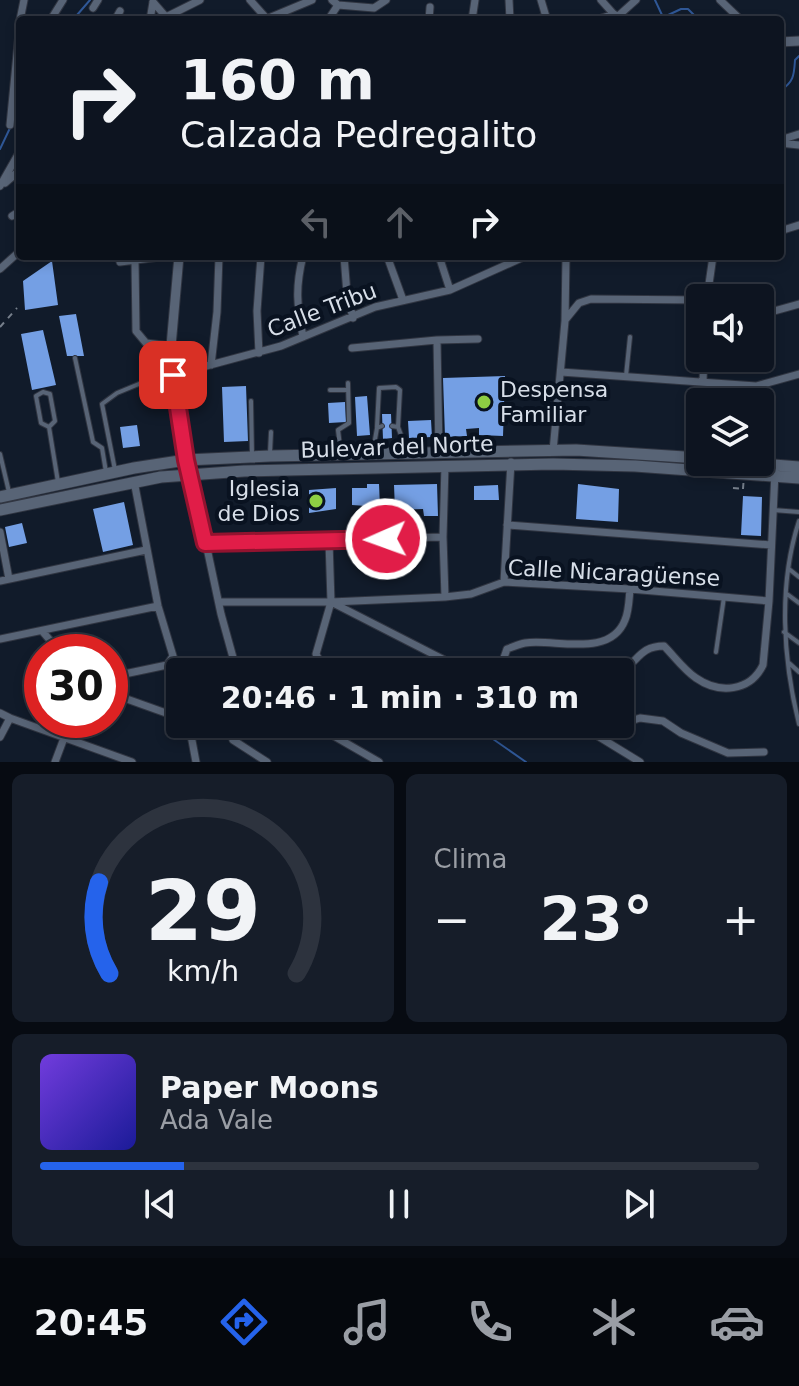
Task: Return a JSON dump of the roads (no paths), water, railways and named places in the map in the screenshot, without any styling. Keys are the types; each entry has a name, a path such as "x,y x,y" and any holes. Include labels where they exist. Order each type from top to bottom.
{"main road":[{"name":"Bulevar del Norte","path":"0,510 134,481 191,473 445,465 576,450 686,457"},
{"name":"Bulevar del Norte","path":"5,496 186,460 270,456 439,452 635,466 775,471 799,467"},
{"name":"Bulevar del Norte","path":"775,471 799,478"}],"street":[{"path":"53,16 63,0"},
{"path":"93,8 98,0"},
{"path":"171,16 200,0"},
{"path":"250,0 263,16"},
{"path":"275,16 312,0"},
{"path":"335,3 374,8 386,0"},
{"path":"601,0 616,16"},
{"path":"618,16 636,0"},
{"path":"720,0 737,16"},
{"path":"152,1 165,16"},
{"path":"429,16 430,7"},
{"path":"374,8 374,16"},
{"path":"117,16 120,11"},
{"path":"10,125 16,63"},
{"path":"0,187 16,158"},
{"path":"0,187 16,173"},
{"path":"12,216 16,214"},
{"path":"0,269 16,255"},
{"path":"120,262 142,260"},
{"path":"179,260 171,346 173,375 186,460 233,658"},
{"path":"211,365 219,260"},
{"path":"259,353 257,311 261,260"},
{"path":"302,260 296,302 303,337"},
{"path":"344,260 353,318"},
{"path":"388,260 403,300"},
{"path":"440,260 450,290"},
{"name":"Calle Tribu","path":"173,375 259,353 375,307 450,290 517,260"},
{"path":"553,451 565,321 566,260"},
{"path":"709,284 712,260"},
{"path":"135,261 136,331 146,343 171,346"},
{"path":"565,321 579,303 591,299 686,300"},
{"path":"774,311 799,304"},
{"path":"352,348 478,339"},
{"path":"437,340 439,452"},
{"path":"561,372 756,386 799,374"},
{"path":"703,372 703,388"},
{"path":"504,582 510,458"},
{"path":"445,465 445,597"},
{"path":"634,660 646,648 664,646 696,678 730,690 746,684 760,672 769,601 775,471"},
{"path":"128,673 171,662 173,656 158,606 134,481"},
{"path":"507,525 771,545"},
{"path":"0,532 9,579"},
{"path":"205,543 443,537"},
{"path":"318,658 316,654 331,602 329,541"},
{"path":"0,581 146,550"},
{"name":"Calle Nicaragüense","path":"219,602 331,602 445,597 471,594 504,582 769,601"},
{"path":"504,658 507,649 527,642 587,644 610,636 620,629 626,619 630,589"},
{"path":"331,602 441,658"},
{"path":"0,639 158,606"},
{"path":"128,699 166,713"},
{"path":"0,713 24,723"},
{"path":"0,737 10,718"},
{"path":"634,720 663,721 727,758 764,752"},
{"path":"55,762 64,738 112,759 132,762"},
{"path":"192,738 196,762"},
{"path":"337,738 379,762"},
{"path":"601,738 640,762"},
{"path":"233,740 267,762"}],"lane":[{"path":"626,376 630,337"},
{"path":"75,358 93,442 102,448 111,473"},
{"path":"111,473 102,404 117,393 151,379"},
{"path":"330,390 348,386 349,423 338,430 341,456"},
{"path":"372,455 380,427 379,388 396,387 400,390 395,426 408,453"},
{"path":"43,392 50,394 54,407 55,421 49,427 41,423 37,412 36,396 43,392"},
{"path":"251,401 252,457"},
{"path":"49,427 59,484"},
{"path":"270,456 271,432"},
{"path":"0,454 5,496"},
{"path":"773,510 799,512"},
{"path":"798,526 789,569 784,632 799,724"},
{"path":"789,569 799,577"},
{"path":"787,594 799,603"},
{"path":"716,652 724,597"},
{"path":"784,632 799,643"},
{"path":"788,663 799,672"}],"waterway":[{"path":"75,16 90,0"},
{"path":"655,0 662,15 666,16"},
{"path":"666,16 681,9 688,9 695,16"},
{"path":"784,89 791,81 795,60 799,56"},
{"path":"0,149 10,128"},
{"path":"492,738 526,762"}],"place":[{"name":"Despensa Familiar","path":"484,402"},
{"name":"Iglesia de Dios","path":"316,501"}]}
